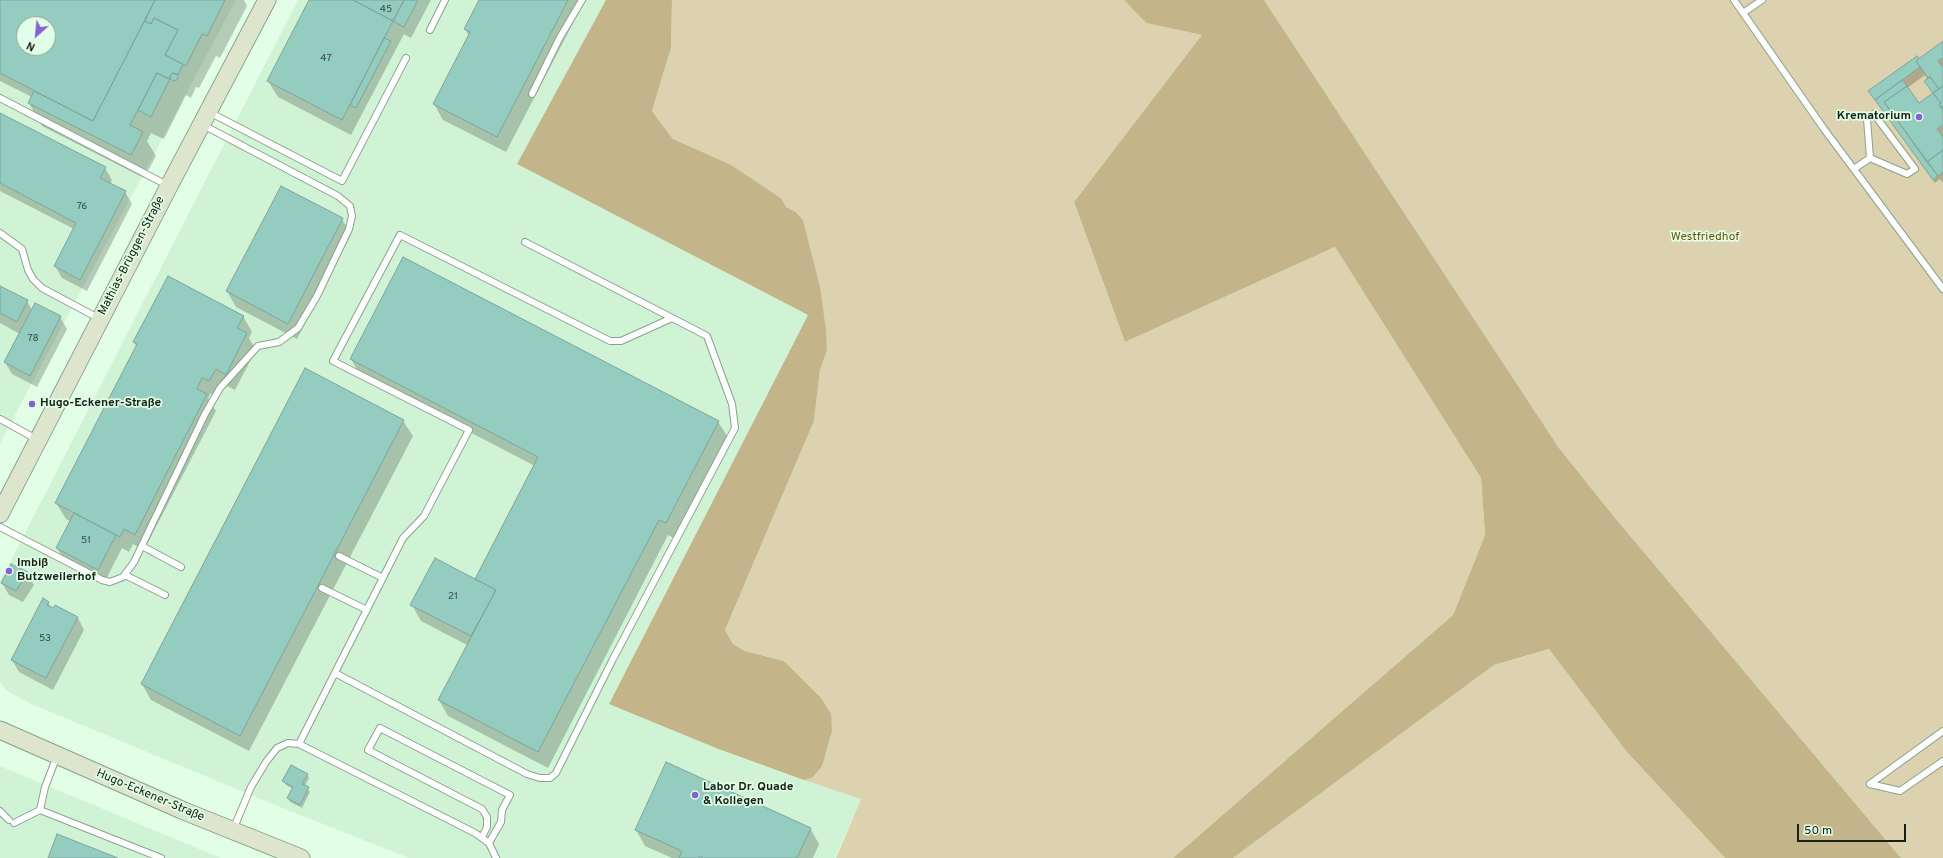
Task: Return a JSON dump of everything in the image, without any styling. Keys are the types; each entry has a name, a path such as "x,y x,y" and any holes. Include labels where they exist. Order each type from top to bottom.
{"street":[{"name":"Mathias-Brüggen-Straße","path":"0,514 169,186 267,0"},
{"name":"Hugo-Eckener-Straße","path":"0,730 232,831 301,858"}],"lane":[{"path":"430,30 445,0"},
{"path":"532,94 559,38 582,0"},
{"path":"1734,0 1854,169 1943,289"},
{"path":"1743,13 1762,0"},
{"path":"205,118 342,181 406,58"},
{"path":"0,98 169,186"},
{"path":"1874,114 1915,169 1907,174 1870,158 1867,119 1874,114"},
{"path":"0,527 102,580 110,582 117,581 125,575 142,546 205,414 220,388 258,346 279,342 298,328 317,296 346,236 352,216 350,206 338,196 205,118"},
{"path":"1854,169 1870,158"},
{"path":"0,233 22,249 28,270 33,279 42,288 100,319"},
{"path":"299,744 403,538 424,516 469,430 333,361 400,235 610,341 621,341 672,318"},
{"path":"335,673 527,774 540,778 550,778 556,773 613,659 735,428 732,404 707,336 525,242"},
{"path":"0,419 38,440"},
{"path":"142,546 181,566"},
{"path":"339,556 383,578"},
{"path":"125,575 165,595"},
{"path":"322,588 367,610"},
{"path":"482,837 487,827 487,817 482,809 368,750 380,728 510,795 502,810 500,822 489,843"},
{"path":"1943,731 1870,784 1900,791 1943,761"},
{"path":"232,831 251,787 266,762 277,748 288,743 299,744 482,837 489,843 496,858"},
{"path":"40,810 45,787 57,756"},
{"path":"0,811 11,822 40,810 161,858"}],"shaded area":[{"path":"0,0 236,0 0,443"},
{"path":"298,0 607,0 517,164 808,315 609,704 861,799 835,858 409,858 275,805 29,703 7,691 0,682 0,582"},
{"path":"606,0 672,0 671,48 652,111 673,139 731,165 782,199 786,207 796,212 803,220 820,286 826,331 827,351 820,370 814,421 725,630 733,644 745,651 784,661 821,698 831,714 832,732 822,766 812,778 804,780 716,748 609,704 808,315 517,164"},
{"path":"1124,0 1264,0 1559,448 1611,513 1901,858 1725,858 1626,751 1549,649 1494,665 1233,858 1173,858 1453,615 1485,535 1481,478 1335,247 1125,342 1074,202 1202,35 1146,23"},
{"path":"0,766 216,856 221,858 0,858"}],"green space":[{"path":"672,0 1124,0 1146,23 1203,35 1074,202 1125,342 1335,247 1481,478 1485,535 1453,615 1173,858 836,858 861,799 804,780 812,778 826,752 832,732 784,661 745,651 733,644 725,630 814,421 820,370 827,351 820,286 803,220 796,212 786,207 782,199 694,149 673,139 652,111 671,48"},
{"name":"Westfriedhof","path":"1264,0 1943,0 1943,858 1901,858 1611,513 1559,448"},
{"path":"1549,649 1626,751 1725,858 1233,858 1494,665"}],"building":[{"path":"0,0 155,0 93,121 0,73"},
{"path":"155,0 225,0 207,36 202,34 186,66 165,55 178,30 154,18 151,24 145,21"},
{"path":"309,0 353,0 393,21 342,120 267,81"},
{"path":"353,0 404,0 393,21"},
{"path":"404,0 418,0 404,27 393,21"},
{"path":"479,0 568,0 497,137 433,104 470,32 464,29"},
{"path":"148,14 145,21 151,24 154,18 178,30 165,55 183,64 178,75 172,73 169,79 157,73 130,125 143,132 131,155 28,103 34,91 93,121"},
{"path":"384,38 391,41 356,108 350,105"},
{"path":"1943,41 1943,58 1938,61 1943,68 1943,86 1939,89 1930,77 1928,78 1916,61"},
{"path":"1917,56 1919,58 1916,61 1920,67 1875,100 1868,91"},
{"path":"157,73 170,79 151,117 138,110"},
{"path":"172,73 176,73 178,77 176,81 172,81 170,79 170,75"},
{"path":"1930,77 1939,89 1933,93 1924,81"},
{"path":"1902,80 1907,86 1884,102 1938,176 1933,180 1875,100"},
{"name":"Krematorium","path":"1907,86 1919,103 1933,93 1941,103 1939,104 1943,109 1943,125 1937,129 1943,137 1943,150 1927,162 1884,102"},
{"path":"1943,86 1942,110 1939,104 1941,103 1933,93"},
{"path":"0,113 106,167 100,178 126,191 80,280 54,266 76,223 0,183"},
{"path":"1943,150 1943,172 1938,176 1927,162"},
{"path":"281,186 343,218 288,324 226,291"},
{"path":"403,257 719,421 666,523 659,520 538,752 438,700 496,590 475,579 538,457 350,359"},
{"path":"168,276 244,316 237,328 247,333 226,375 216,369 209,381 202,378 197,389 207,394 135,535 124,529 120,537 55,503 137,344 133,342"},
{"path":"0,286 28,300 17,322 0,313"},
{"path":"35,303 61,316 30,376 4,362"},
{"path":"305,368 404,420 240,736 141,684"},
{"path":"74,513 116,535 98,570 56,548"},
{"path":"435,558 496,590 471,636 410,605"},
{"path":"11,564 28,572 16,591 1,583"},
{"path":"43,598 49,602 47,605 53,608 55,605 78,617 46,678 11,660"},
{"name":"Labor Dr. Quade & Kollegen","path":"666,762 811,828 797,858 703,858 700,856 699,858 679,858 682,851 635,830"},
{"path":"291,765 308,774 302,784 309,787 300,805 287,798 293,787 282,781"},
{"path":"57,834 118,858 48,858"}],"place":[{"name":"Krematorium","path":"1919,117"},
{"name":"Hugo-Eckener-Straße","path":"32,404"},
{"name":"Imbiß Butzweilerhof","path":"9,571"},
{"name":"Labor Dr. Quade & Kollegen","path":"695,795"}]}
